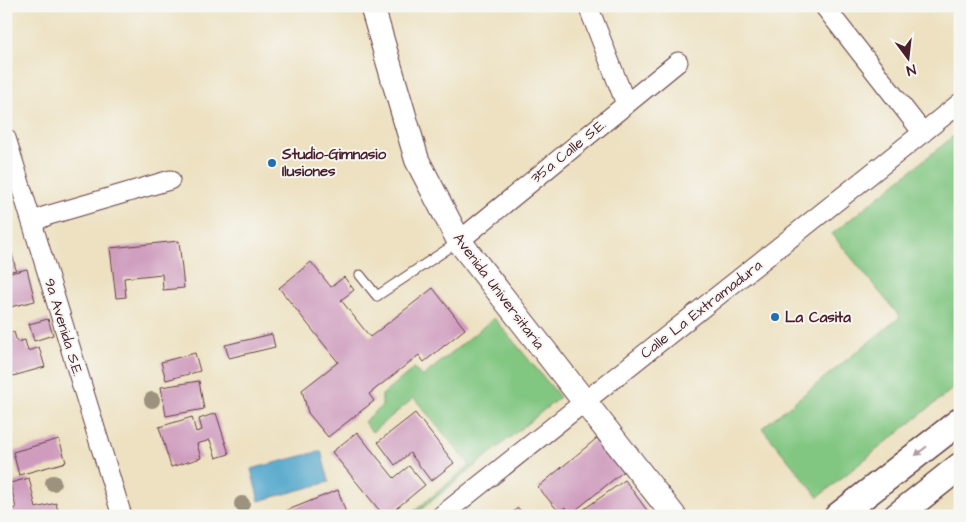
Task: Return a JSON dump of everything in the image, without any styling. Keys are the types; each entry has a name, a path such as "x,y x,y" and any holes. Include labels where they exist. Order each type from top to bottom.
{"main road":[{"path":"838,516 960,421"},
{"path":"897,516 960,466"}],"street":[{"name":"Avenida Universitaria","path":"372,6 417,160 459,241 674,516"},
{"path":"588,6 626,104"},
{"path":"824,6 924,133"},
{"name":"35a Calle S.E.","path":"459,241 678,62"},
{"name":"Calle La Extramadura","path":"442,516 960,103"},
{"name":"9a Avenida S.E.","path":"6,138 9,158 32,223 122,516"},
{"path":"32,223 46,216 170,180"}],"lane":[{"path":"360,275 377,296 459,241"}],"green space":[{"path":"960,131 960,383 818,497 762,428 900,317 832,234"},
{"path":"494,318 560,397 413,516 411,514 470,465 414,398 372,432 364,422 382,406 382,395 414,368 422,377"}],"water":[{"path":"321,451 329,482 259,501 251,469"}],"building":[{"path":"6,237 8,237 16,270 6,272"},
{"path":"179,241 184,288 163,290 162,274 124,278 126,297 116,298 110,248"},
{"path":"311,262 331,287 344,277 354,290 341,300 370,337 433,288 465,329 424,362 419,355 369,394 374,401 328,437 308,413 302,390 338,362 279,288"},
{"path":"27,269 35,301 6,308 6,274"},
{"path":"48,319 53,335 34,341 29,324"},
{"path":"14,332 17,342 25,340 28,351 39,347 45,367 6,378 6,334"},
{"path":"272,334 275,347 229,358 225,345"},
{"path":"195,353 200,371 166,380 161,362"},
{"path":"199,381 204,409 166,416 161,387"},
{"path":"216,413 229,454 216,458 210,440 197,444 201,458 171,467 159,427 192,417 196,432 202,430 199,419"},
{"path":"415,413 454,463 431,481 410,453 395,465 378,442"},
{"path":"357,432 394,478 409,466 425,485 387,516 384,516 332,452"},
{"path":"597,438 624,471 571,514 565,507 559,512 538,487"},
{"path":"59,439 66,462 19,475 13,452"},
{"path":"29,478 36,508 56,503 59,516 6,516 6,510 16,508 10,483"},
{"path":"625,480 651,516 582,516 580,512"},
{"path":"338,490 347,516 273,516"},
{"path":"518,508 524,516 508,516"}],"place":[{"name":"Studio-Gimnasio Ilusiones","path":"272,163"},
{"name":"La Casita","path":"775,317"}]}
